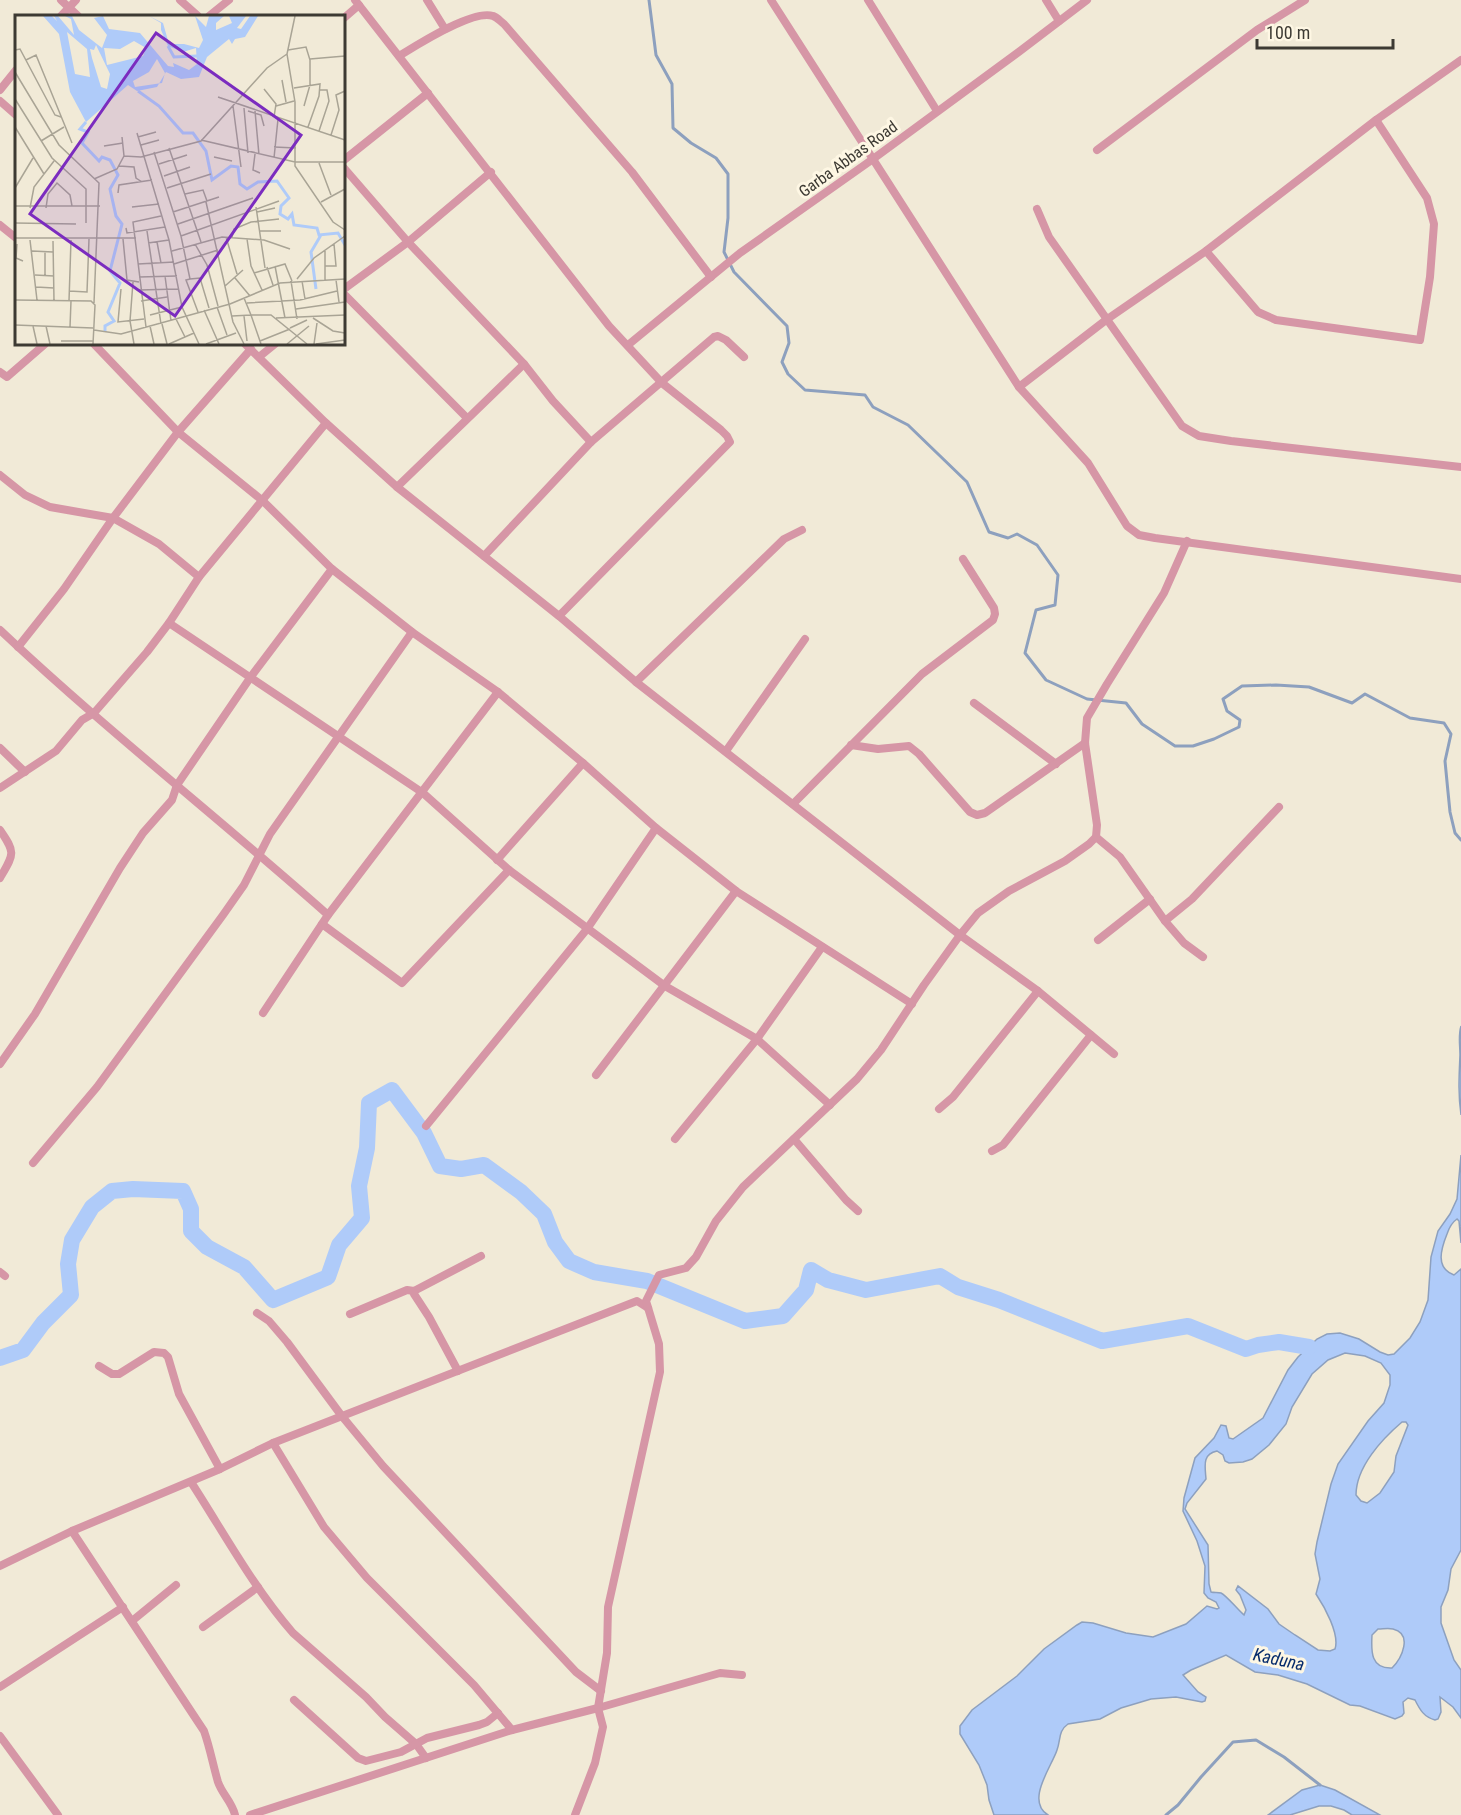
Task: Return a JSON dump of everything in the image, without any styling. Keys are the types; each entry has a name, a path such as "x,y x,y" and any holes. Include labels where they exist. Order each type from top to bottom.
{"street":[{"path":"61,0 77,15"},
{"path":"62,15 76,0"},
{"path":"180,0 197,15"},
{"path":"210,15 229,0"},
{"path":"427,0 445,29"},
{"path":"771,0 1019,387 1089,463 1127,526 1139,535 1461,579"},
{"path":"868,0 937,111"},
{"path":"1046,0 1059,21"},
{"name":"Garba Abbas Road","path":"628,345 740,253 873,159 1087,0"},
{"path":"1097,150 1257,30 1305,0"},
{"path":"345,17 357,2 609,326 662,383 728,436 730,442 559,616"},
{"path":"399,56 445,29 479,15 494,16 504,24 632,172 711,277"},
{"path":"1019,387 1106,320 1206,251 1376,120 1461,60"},
{"path":"0,90 15,71"},
{"path":"345,159 428,93"},
{"path":"0,101 15,114"},
{"path":"1206,251 1258,312 1276,320 1420,340 1430,277 1434,224 1427,198 1376,120"},
{"path":"345,169 408,242 524,364 553,401 591,442"},
{"path":"345,288 408,242 490,172"},
{"path":"1037,209 1049,237 1182,426 1199,436 1231,441 1461,467"},
{"path":"0,225 15,237"},
{"path":"345,295 467,418"},
{"path":"484,556 591,442 714,337 718,336 726,340 744,357"},
{"path":"0,372 6,377 44,345"},
{"path":"95,345 178,432 263,501 332,569 412,632 498,692 657,828 736,891 912,1004"},
{"path":"259,357 274,345"},
{"path":"18,647 64,589 112,518 248,346 326,423 397,487 559,616 636,682 960,935 1038,991 1114,1054"},
{"path":"397,487 524,364"},
{"path":"0,788 56,751 82,720 94,713 147,652 199,577 326,423"},
{"path":"0,475 25,495 50,507 112,518 159,544 199,577"},
{"path":"636,682 784,539 802,530"},
{"path":"575,1815 595,1763 603,1727 598,1708 607,1653 608,1606 660,1372 659,1344 647,1305 659,1275 686,1268 696,1257 716,1221 743,1187 857,1079 871,1063 960,935 978,914 1010,891 1065,861 1096,837 1097,825 1085,743 1088,718 1164,593 1187,541"},
{"path":"794,804 922,674 993,620 994,608 963,559"},
{"path":"0,1064 53,984 120,868 143,834 172,800 177,785 250,678 332,569"},
{"path":"169,622 423,792 509,870 665,986 757,1039 830,1105"},
{"path":"0,630 328,915"},
{"path":"33,1163 97,1087 217,923 244,885 270,834 412,632"},
{"path":"726,752 805,639"},
{"path":"263,1013 328,915 498,692"},
{"path":"974,703 1056,764"},
{"path":"851,745 878,749 909,746 919,754 970,812 976,815 985,813 1085,743"},
{"path":"0,748 25,772"},
{"path":"497,860 583,763"},
{"path":"1165,921 1192,898 1279,807"},
{"path":"426,1126 587,928 657,828"},
{"path":"0,830 12,852 11,860 0,878"},
{"path":"1096,837 1120,857 1165,921 1184,943 1203,957"},
{"path":"322,924 402,983 509,870"},
{"path":"596,1075 736,891"},
{"path":"1098,940 1150,898"},
{"path":"675,1139 757,1039 822,947"},
{"path":"939,1109 954,1097 1038,991"},
{"path":"992,1151 1003,1145 1091,1035"},
{"path":"794,1139 858,1211"},
{"path":"350,1314 407,1290 414,1291 481,1256"},
{"path":"414,1291 458,1371"},
{"path":"0,1566 72,1531 191,1482 273,1443 341,1415 577,1326 627,1304 637,1301 647,1305"},
{"path":"257,1313 269,1321 383,1466 568,1664 601,1690"},
{"path":"99,1366 111,1374 119,1374 154,1352 164,1353 168,1357 179,1394 220,1469"},
{"path":"273,1443 324,1527 367,1578 474,1685 512,1730"},
{"path":"191,1482 258,1587 293,1633 416,1743 426,1758"},
{"path":"72,1531 204,1731 219,1784 232,1805 235,1815"},
{"path":"132,1621 176,1586"},
{"path":"203,1628 258,1587"},
{"path":"0,1687 123,1607"},
{"path":"250,1815 273,1812 512,1730 720,1673 742,1675"},
{"path":"294,1700 358,1758 366,1761 401,1752 427,1738 479,1725 498,1713"},
{"path":"0,1736 57,1815"}],"water":[{"path":"1461,1026 1461,1115 1459,1037"},
{"name":"Kaduna","path":"1461,1155 1461,1243 1457,1219 1449,1230 1441,1258 1448,1272 1454,1275 1461,1269 1461,1550 1451,1569 1448,1590 1441,1607 1441,1623 1454,1660 1461,1670 1461,1718 1453,1707 1440,1697 1441,1712 1438,1719 1435,1720 1425,1715 1415,1700 1408,1698 1403,1702 1404,1713 1395,1719 1360,1706 1350,1705 1307,1684 1278,1675 1255,1672 1226,1655 1183,1675 1198,1692 1206,1697 1205,1701 1176,1697 1151,1699 1121,1708 1100,1719 1068,1724 1061,1732 1057,1750 1039,1792 1042,1809 1048,1815 994,1815 987,1785 979,1765 960,1734 960,1726 972,1710 1017,1676 1044,1649 1082,1622 1153,1637 1186,1624 1207,1606 1219,1608 1216,1602 1204,1593 1205,1566 1197,1541 1183,1511 1184,1498 1195,1458 1214,1438 1221,1425 1226,1426 1229,1438 1233,1439 1263,1418 1288,1370 1317,1339 1327,1334 1340,1333 1359,1339 1380,1352 1388,1355 1394,1354 1410,1338 1420,1322 1428,1300 1431,1257 1438,1231 1457,1199","holes":["1345,1353 1365,1356 1381,1363 1390,1375 1390,1385 1384,1403 1368,1421 1338,1464 1317,1542 1315,1554 1320,1579 1316,1594 1327,1613 1335,1636 1335,1649 1330,1651 1318,1650 1279,1624 1268,1609 1238,1586 1236,1590 1246,1610 1244,1615 1223,1594 1211,1592 1208,1545 1185,1509 1187,1503 1206,1479 1206,1461 1209,1455 1217,1451 1229,1463 1252,1459 1269,1445 1286,1424 1292,1407 1312,1374 1328,1360","1402,1422 1408,1425 1396,1456 1394,1472 1380,1493 1367,1503 1361,1501 1356,1495 1357,1485 1365,1464 1386,1437","1378,1629 1393,1629 1403,1636 1402,1653 1392,1668 1385,1668 1376,1662 1372,1653 1372,1635"]},
{"path":"1320,1785 1335,1790 1380,1815 1352,1815 1331,1806 1319,1806 1290,1815 1268,1815 1302,1790"}],"waterway":[{"path":"649,0 656,55 672,84 673,128 691,143 716,158 728,174 728,218 724,252 734,272 787,326 789,343 782,362 788,374 805,390 865,395 873,407 908,425 967,482 989,532 1008,538 1017,534 1037,545 1058,575 1055,605 1036,610 1025,653 1046,680 1087,699 1126,703 1142,724 1175,746 1193,746 1239,727 1240,720 1227,711 1223,699 1242,686 1309,687 1352,703 1365,694 1410,718 1444,723 1451,734 1445,761 1450,812 1455,833 1461,840"},
{"path":"0,1358 23,1350 43,1323 71,1295 68,1264 72,1240 92,1207 112,1191 133,1189 183,1191 191,1209 191,1231 207,1247 244,1267 273,1300 328,1277 339,1245 362,1218 359,1186 367,1148 369,1103 392,1090 424,1133 440,1166 461,1169 484,1165 521,1192 544,1214 555,1242 569,1261 594,1272 647,1281 745,1321 783,1316 806,1290 811,1270 828,1280 866,1290 940,1276 958,1287 999,1300 1102,1341 1188,1326 1246,1349 1279,1342 1309,1347"},
{"path":"1166,1815 1178,1805 1233,1742 1256,1740 1284,1757 1320,1785"}]}
